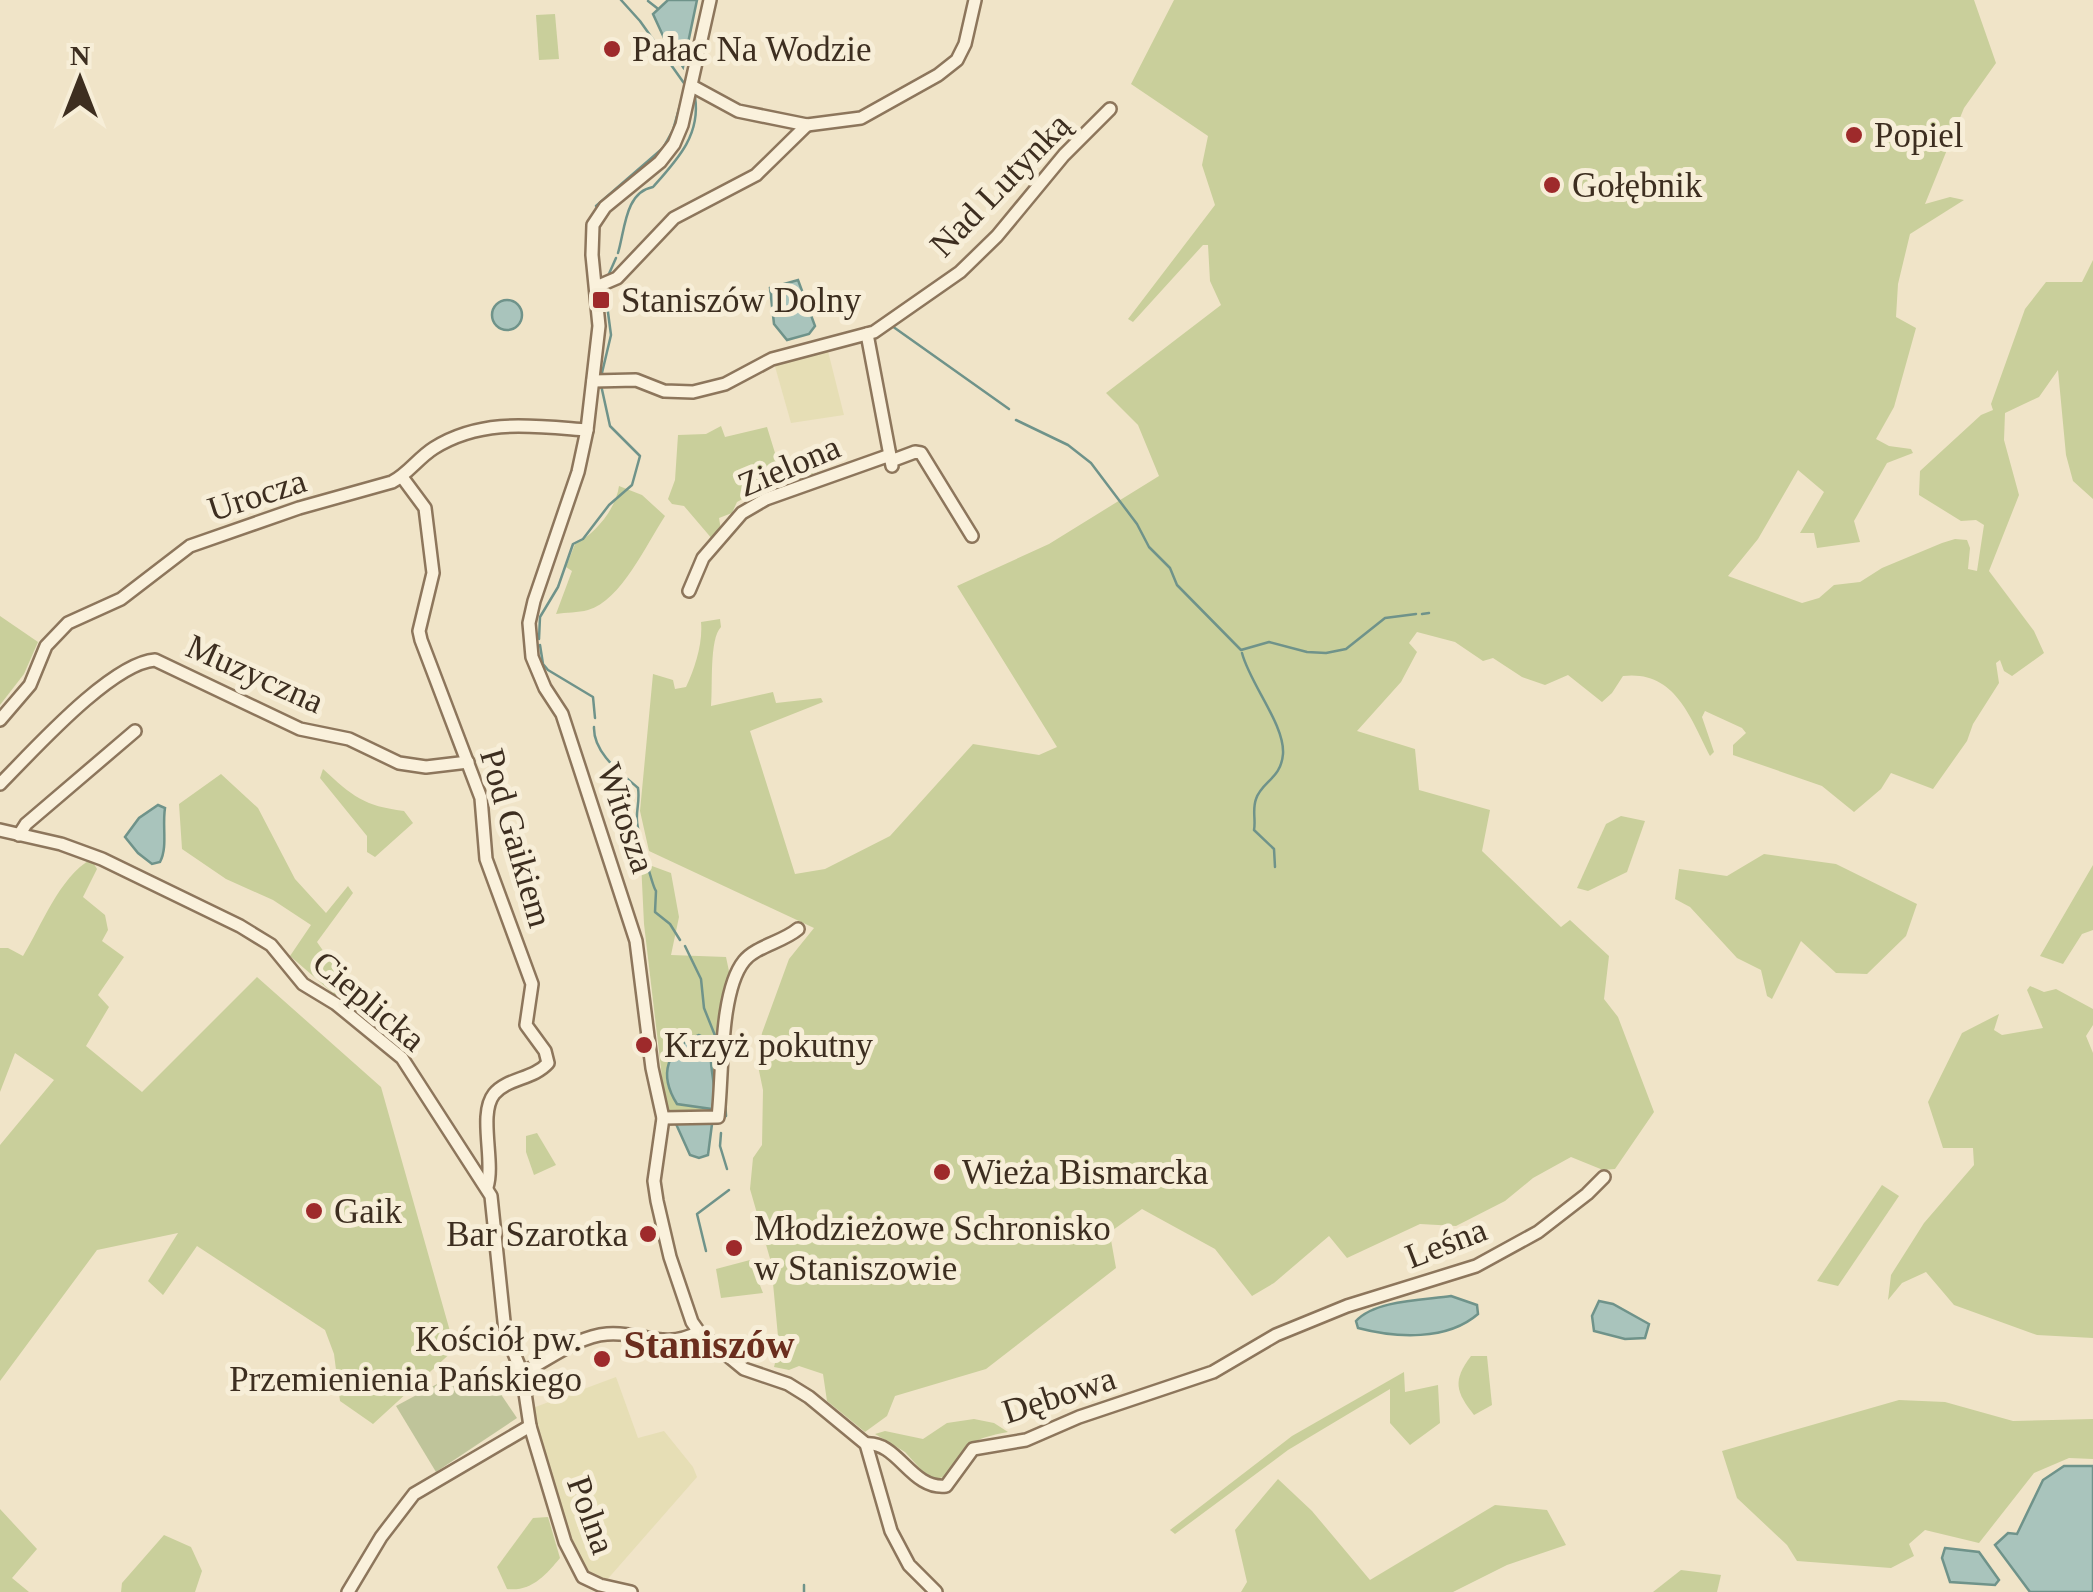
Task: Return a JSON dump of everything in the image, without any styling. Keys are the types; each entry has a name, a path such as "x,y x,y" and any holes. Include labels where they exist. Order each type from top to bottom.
{"street":[{"name":"Witosza","path":"710,0 692,86 674,144 660,162 605,207 593,225 599,326 587,430 578,472 534,601 530,644 537,673 562,714 630,922 663,1118 654,1181 657,1201 671,1262 692,1322 744,1370 788,1384 866,1444"},
{"path":"692,86 738,111 808,125 869,115 948,69 963,51 975,0"},
{"name":"Nad Lutynką","path":"593,381 636,380 664,391 693,392 724,384 772,359 882,327 960,272 1110,109"},
{"path":"596,287 610,284 674,218 756,175 808,125"},
{"path":"866,334 891,461"},
{"name":"Urocza","path":"0,720 30,685 46,646 68,622 120,599 190,546 402,477 434,448 486,427 511,424 587,430"},
{"name":"Zielona","path":"689,590 704,558 742,513 766,499 914,452 924,457 972,536"},
{"name":"Pod Gaikiem","path":"402,477 423,503 426,514 433,578 420,632 423,649 484,810 484,850 492,881 532,984 526,1025 545,1051 548,1063 492,1096 488,1109 487,1187"},
{"name":"Muzyczna","path":"0,784 94,694 137,663 155,660 300,728 349,739 400,762 426,768 468,762"},
{"path":"19,834 134,731"},
{"name":"Cieplicka","path":"0,830 102,859 240,926 271,945 303,984 336,1004 402,1058 487,1187 494,1209 505,1331 522,1373 530,1426"},
{"path":"663,1118 718,1117 723,1045 731,988 738,971 751,955 798,930"},
{"name":"Leśna","path":"1290,1330 1348,1306 1476,1266 1538,1232 1604,1177"},
{"name":"Dębowa","path":"866,1444 876,1444 923,1483 946,1486 973,1449 1026,1440 1079,1417 1213,1372 1290,1330"},
{"path":"522,1373 602,1334 662,1342 684,1340 699,1332"},
{"path":"348,1592 390,1524 414,1494 530,1426"},
{"name":"Polna","path":"530,1426 565,1542 583,1577 631,1592"},
{"path":"866,1444 891,1531 909,1564 936,1592"}],"shaded area":[{"path":"827,347 844,415 791,423 774,363"},
{"path":"616,1377 638,1438 664,1431 697,1477 605,1582 584,1573 530,1409"}],"green space":[{"path":"1174,0 1974,0 1996,63 1964,108 1925,204 1950,197 1964,200 1910,234 1898,284 1896,317 1916,328 1894,407 1876,439 1889,446 1911,449 1913,453 1887,463 1854,521 1860,542 1817,548 1814,533 1800,533 1824,492 1798,470 1758,539 1728,576 1802,603 1819,598 1834,585 1860,582 1882,568 1955,539 1967,540 1968,569 1977,571 1984,525 1976,520 1961,521 1919,495 1920,471 1981,415 1993,410 1991,404 2025,309 2046,282 2082,282 2093,260 2093,499 2073,481 2066,455 2058,370 2039,397 2005,413 2004,440 2019,495 1989,571 2034,631 2044,653 2012,676 2004,671 2000,660 1996,663 1999,683 1967,741 1933,789 1891,773 1881,789 1854,812 1822,786 1733,755 1733,745 1746,733 1705,711 1702,717 1714,752 1710,756 1678,699 1656,680 1623,676 1602,702 1568,675 1545,685 1522,677 1493,658 1483,661 1455,642 1417,632 1409,643 1417,652 1401,682 1357,731 1415,749 1419,790 1490,810 1482,851 1561,927 1570,920 1609,956 1604,999 1618,1017 1654,1112 1615,1169 1603,1170 1571,1157 1533,1178 1505,1201 1456,1226 1420,1224 1347,1258 1329,1236 1274,1283 1252,1296 1215,1249 1142,1209 1113,1230 1116,1268 986,1369 895,1396 887,1416 865,1432 827,1401 823,1374 799,1366 789,1370 774,1367 779,1347 771,1262 750,1189 753,1158 762,1145 763,1090 757,1061 762,1033 789,959 814,928 649,851 640,811 653,674 673,680 675,689 686,687 698,655 701,622 720,619 713,652 711,706 773,692 776,703 821,698 823,702 750,731 795,874 825,869 890,836 973,744 1039,755 1057,747 957,586 1049,544 1159,476 1138,425 1106,393 1221,305 1210,281 1208,245 1203,245 1133,322 1128,319 1215,205 1202,165 1208,136 1131,84"},
{"path":"555,14 559,59 539,60 536,15"},
{"path":"721,426 725,437 767,427 779,466 827,460 837,463 762,496 754,493 737,502 732,513 719,518 721,530 713,540 684,506 668,499 675,480 678,435 706,434"},
{"path":"619,486 642,495 665,516 632,570 611,595 588,610 556,614 572,571 566,567 575,544 603,520"},
{"path":"0,616 38,642 24,674 0,705"},
{"path":"323,769 359,798 404,811 413,823 375,857 367,852 367,836 320,778"},
{"path":"221,774 258,808 295,879 326,913 348,886 353,893 317,942 349,995 342,1001 290,956 311,925 273,900 226,879 182,849 179,804"},
{"path":"1621,816 1645,821 1627,872 1588,891 1577,888 1606,824"},
{"path":"1764,854 1836,864 1917,904 1906,936 1867,974 1836,973 1801,941 1772,999 1767,996 1761,970 1737,958 1690,907 1675,899 1679,869 1727,876"},
{"path":"91,859 97,869 83,897 105,915 108,930 102,941 124,957 98,995 109,1007 86,1046 142,1092 257,977 381,1087 455,1349 373,1424 340,1401 334,1354 325,1330 197,1246 163,1295 148,1281 178,1233 97,1250 0,1381 0,1145 54,1080 15,1053 0,1092 0,948 23,956 60,890"},
{"path":"641,862 671,873 679,917 671,955 726,957 730,976 716,1102 711,1112 666,1111 644,924"},
{"path":"2093,865 2093,930 2082,934 2063,964 2040,956"},
{"path":"2030,986 2044,992 2056,989 2093,1009 2093,1025 2086,1036 2093,1053 2093,1338 2037,1335 1954,1305 1926,1272 1902,1283 1888,1300 1891,1275 1924,1223 1974,1165 1973,1148 1943,1148 1928,1102 1962,1033 1999,1014 1994,1030 2002,1035 2043,1028 2027,990"},
{"path":"537,1133 556,1165 534,1175 526,1152 526,1136"},
{"path":"1882,1185 1899,1196 1838,1286 1817,1281"},
{"path":"750,1260 763,1293 721,1298 716,1269"},
{"path":"1471,1356 1487,1356 1492,1405 1474,1415 1459,1386"},
{"path":"1404,1372 1405,1392 1438,1385 1440,1423 1410,1445 1390,1423 1390,1389 1288,1450 1175,1534 1170,1530 1292,1436"},
{"path":"439,1383 496,1387 517,1418 436,1472 396,1406"},
{"path":"1899,1400 1945,1402 2013,1421 2093,1419 2093,1459 2069,1458 2034,1473 1979,1543 1925,1530 1909,1544 1914,1556 1891,1568 1797,1561 1787,1545 1737,1498 1722,1451"},
{"path":"974,1419 994,1423 1008,1432 970,1445 947,1476 936,1479 925,1474 905,1452 875,1434 885,1431 923,1439 947,1423"},
{"path":"1278,1479 1312,1511 1370,1580 1495,1505 1547,1510 1566,1545 1507,1565 1453,1592 1241,1592 1247,1582 1235,1530"},
{"path":"0,1509 37,1549 12,1578 29,1592 0,1592"},
{"path":"548,1517 560,1558 531,1585 507,1589 497,1567 533,1518"},
{"path":"164,1535 191,1547 202,1571 195,1592 121,1592 122,1583"},
{"path":"1681,1570 1721,1575 1717,1592 1653,1592"}],"water":[{"path":"668,0 697,0 683,67 653,14"},
{"path":"798,280 815,326 809,334 787,340 774,324 770,288"},
{"path":"507,300 518,304 522,315 518,326 507,330 496,326 492,315 496,304"},
{"path":"158,805 165,808 164,850 160,862 152,864 125,837 139,818"},
{"path":"699,1035 713,1042 712,1109 677,1104 668,1082 673,1055"},
{"path":"676,1124 712,1124 708,1155 690,1155"},
{"path":"1451,1296 1477,1305 1478,1314 1452,1329 1421,1335 1358,1328 1356,1321 1375,1309"},
{"path":"1599,1301 1613,1304 1649,1324 1645,1338 1625,1339 1594,1331 1592,1316"},
{"path":"2064,1466 2093,1466 2093,1592 2030,1592 1995,1545 2008,1533 2017,1534 2043,1480"},
{"path":"1945,1548 1979,1552 1999,1580 1995,1585 1950,1582 1942,1558"}],"waterway":[{"path":"621,0 686,86"},
{"path":"648,1 657,8"},
{"path":"618,253 631,204 671,167 691,135 695,97"},
{"path":"596,206 663,148 682,98"},
{"path":"608,276 616,258"},
{"path":"601,377 611,335 605,290"},
{"path":"892,326 1009,409"},
{"path":"539,639 540,617 558,587 573,544 583,539 609,505 632,485 640,456 610,426 601,385"},
{"path":"1016,420 1068,445 1091,463 1137,524 1149,547 1170,568 1177,585 1241,650 1269,642 1307,652 1346,649 1385,618 1416,614"},
{"path":"1422,614 1429,613"},
{"path":"540,645 548,670 593,697 595,718"},
{"path":"1242,653 1282,743 1279,769 1259,793 1254,807 1254,830 1274,849 1275,867"},
{"path":"594,727 603,754 638,788 638,826 656,891 655,912 670,924 680,940"},
{"path":"685,946 701,979 704,1008 716,1038 714,1059"},
{"path":"725,1099 726,1116"},
{"path":"721,1133 720,1146 727,1169"},
{"path":"706,1251 697,1214 729,1190"},
{"path":"804,1585 804,1592"}],"place":[{"name":"Pałac Na Wodzie","path":"612,49"},
{"name":"Popiel","path":"1854,135"},
{"name":"Gołębnik","path":"1552,185"},
{"name":"Staniszów Dolny","path":"601,300"},
{"name":"Krzyż pokutny","path":"644,1045"},
{"name":"Wieża Bismarcka","path":"942,1172"},
{"name":"Gaik","path":"314,1211"},
{"name":"Bar Szarotka","path":"648,1234"},
{"name":"Młodzieżowe Schronisko w Staniszowie","path":"734,1248"},
{"name":"Kościół pw. Przemienienia Pańskiego","path":"602,1359"}],"district":[{"name":"Staniszów","path":"709,1344"}]}
